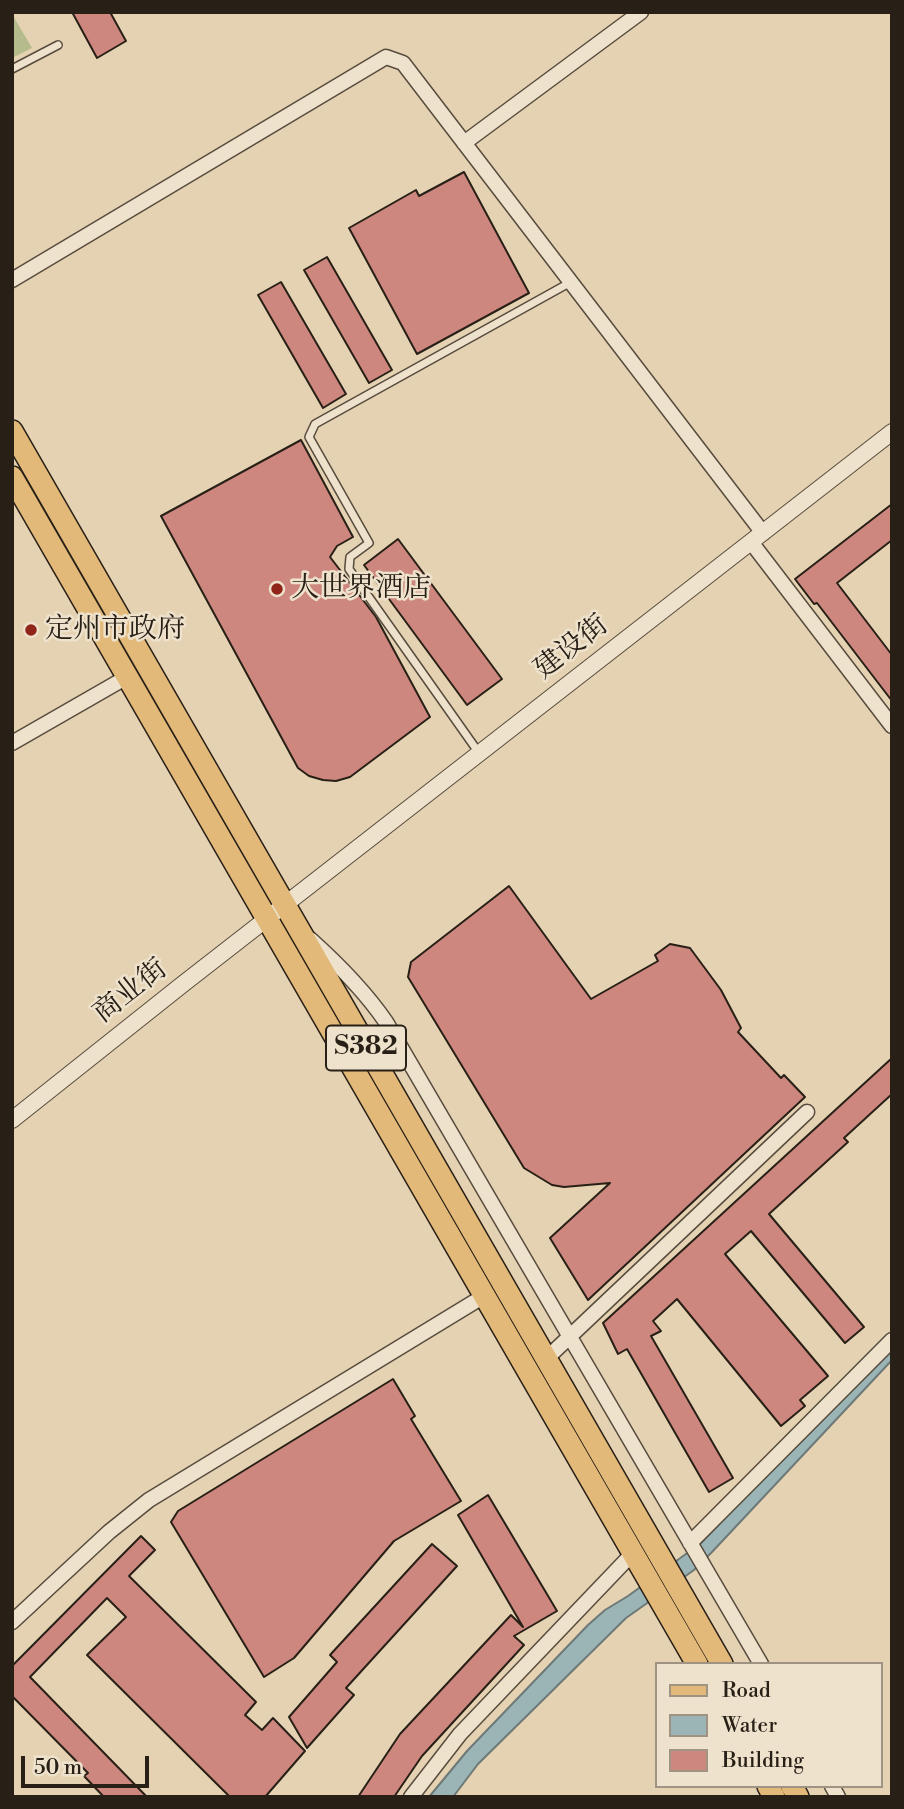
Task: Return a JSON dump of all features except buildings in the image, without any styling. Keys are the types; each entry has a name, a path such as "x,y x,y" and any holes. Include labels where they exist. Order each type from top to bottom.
{"main road":[{"name":"S382","path":"12,432 721,1662"},
{"name":"S382","path":"12,477 696,1662"}],"street":[{"path":"464,143 642,12"},
{"path":"12,280 386,57 403,62 571,282 892,726"},
{"name":"建设街","path":"284,906 892,432"},
{"path":"12,743 127,677"},
{"name":"商业街","path":"12,1120 284,906"},
{"path":"297,929 346,971 366,993 386,1022 760,1662"},
{"path":"546,1359 807,1112"},
{"path":"12,1622 109,1532 149,1500 484,1296"},
{"path":"690,1543 892,1340"},
{"path":"411,1797 460,1734 633,1553"}],"lane":[{"path":"12,69 58,45"},
{"path":"479,754 349,569 350,558 369,543 309,437 315,424 571,282"}],"green space":[{"path":"12,14 32,48 12,58"}],"water":[{"path":"892,1344 892,1360 694,1570 626,1618 478,1764 453,1797 429,1797 467,1751 588,1625 605,1610 701,1543"}],"place":[{"name":"大世界酒店","path":"277,589"},
{"name":"定州市政府","path":"31,630"}]}
